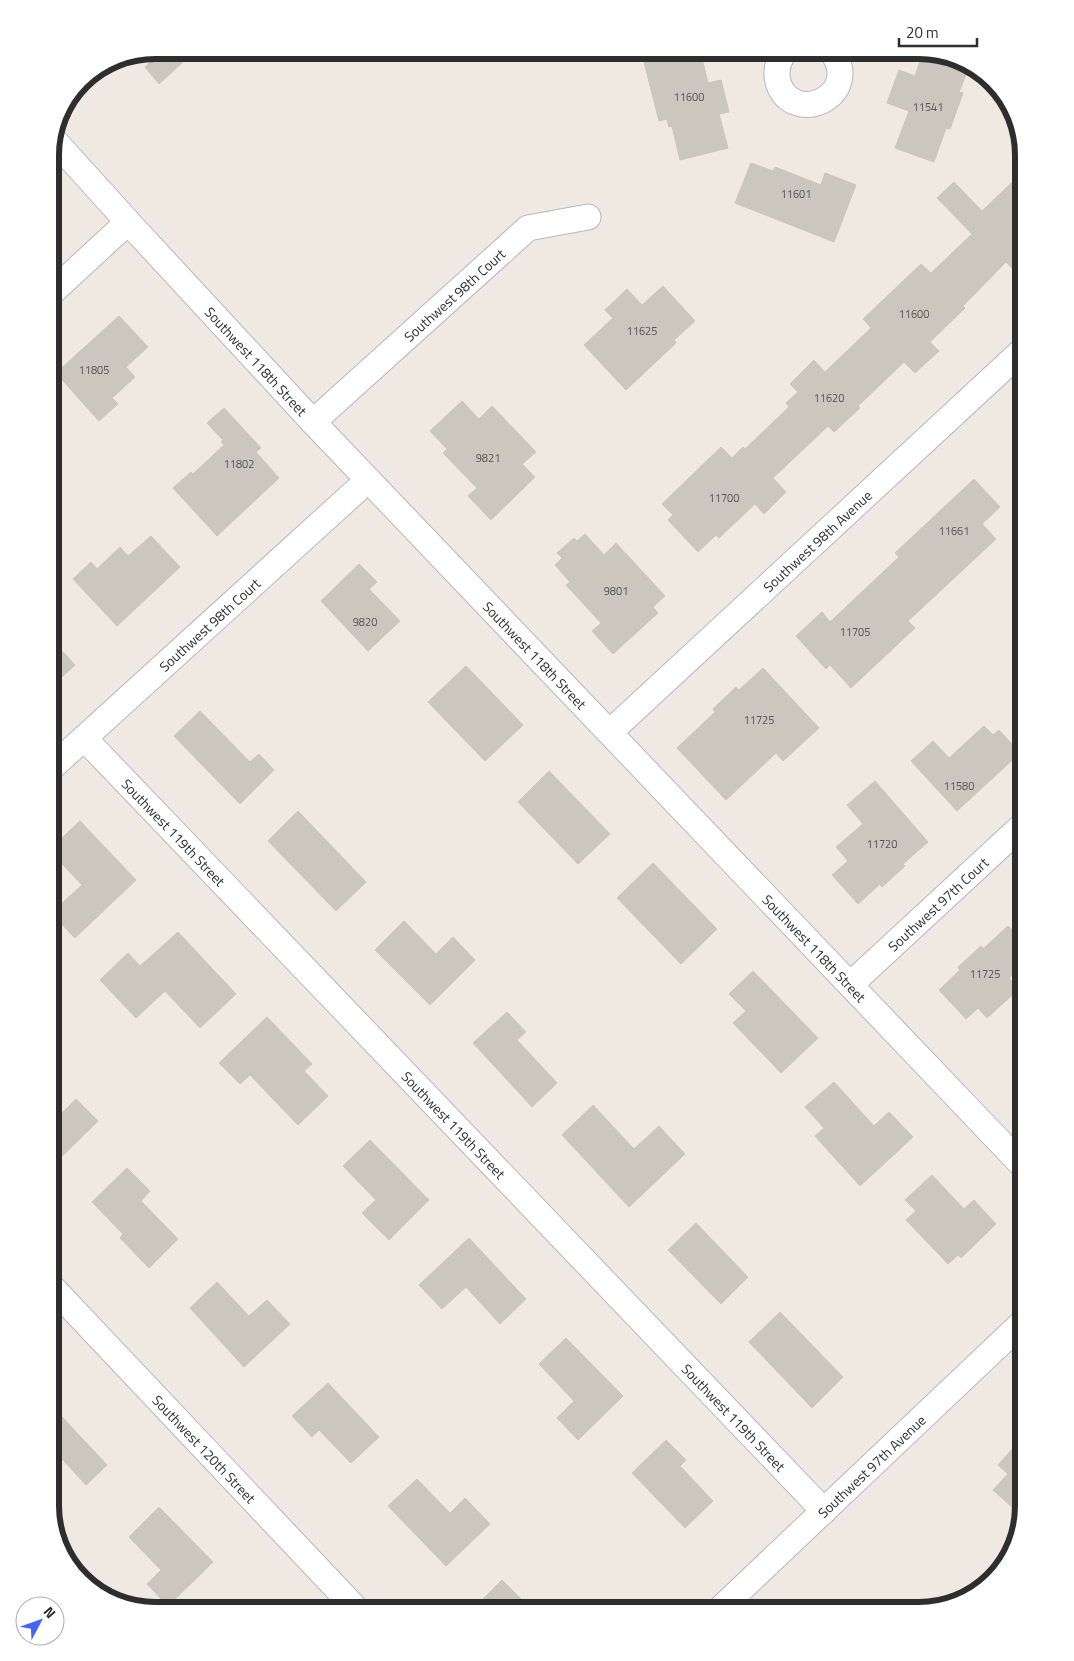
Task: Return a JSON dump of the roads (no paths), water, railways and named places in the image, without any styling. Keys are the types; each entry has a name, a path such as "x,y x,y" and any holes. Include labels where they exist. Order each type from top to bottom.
{"street":[{"path":"779,59 777,76 780,86 785,94 794,101 804,104 816,104 826,100 834,92 839,82 840,71 837,59"},
{"name":"Southwest 118th Street","path":"59,146 313,422 1015,1158"},
{"name":"Southwest 98th Court","path":"313,422 528,228 588,217"},
{"path":"59,286 128,222"},
{"name":"Southwest 98th Avenue","path":"610,732 1015,357"},
{"name":"Southwest 98th Court","path":"59,761 368,480"},
{"name":"Southwest 119th Street","path":"84,738 824,1511"},
{"name":"Southwest 97th Court","path":"850,984 1015,832"},
{"name":"Southwest 120th Street","path":"59,1295 349,1602"},
{"name":"Southwest 97th Avenue","path":"728,1602 1015,1330"}]}
